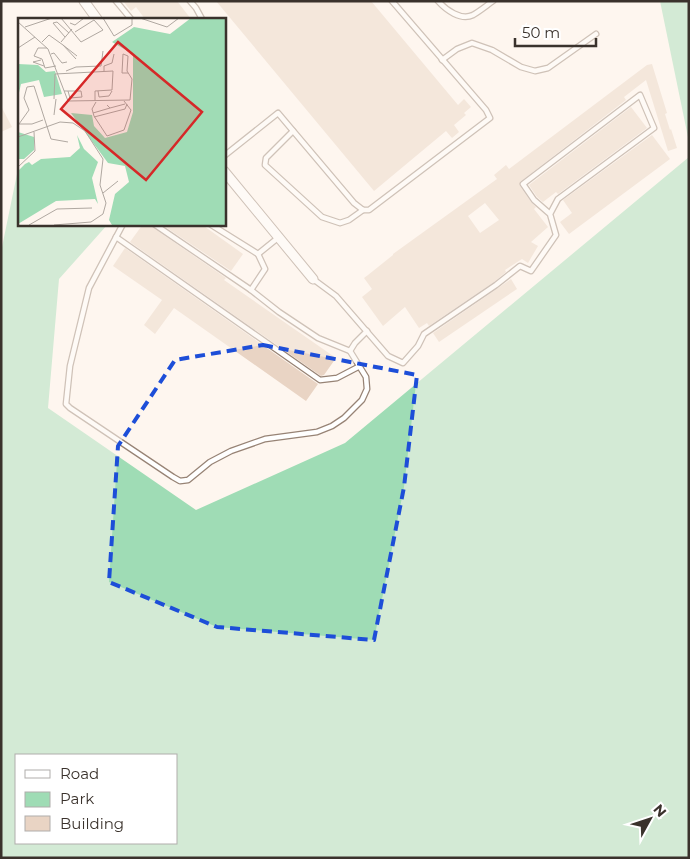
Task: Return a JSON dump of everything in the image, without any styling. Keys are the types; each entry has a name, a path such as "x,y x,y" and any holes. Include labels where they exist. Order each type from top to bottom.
{"street":[{"path":"84,1 96,18"},
{"path":"225,172 313,279"}],"lane":[{"path":"116,1 130,18"},
{"path":"190,1 201,18"},
{"path":"293,131 266,158 265,165 322,217 340,223 350,220 364,210 369,210 490,118 486,110 392,1"},
{"path":"438,1 444,8 457,16 471,16 493,1"},
{"path":"442,60 457,49 472,43 492,50 521,67 535,71 548,68 596,34"},
{"path":"313,279 336,296 388,356 403,363 418,346 424,334 496,285 520,266 531,271 556,235 550,214 534,200 523,184 640,95 654,128 558,199 550,214"},
{"path":"225,155 278,113 354,203 364,210"},
{"path":"122,225 89,288 70,366 66,404 70,408 180,481 188,480 210,462 231,451 265,439 317,432 332,426 344,418 362,400 367,389 366,377 350,351 318,338 155,225"},
{"path":"212,225 258,254 265,269 251,290"},
{"path":"116,237 320,380 337,378 360,366"},
{"path":"258,254 279,237"},
{"path":"350,351 367,331"}],"highlighted area":[{"path":"263,345 417,375 404,487 374,640 217,627 109,582 118,446 175,360"}],"green space":[{"path":"660,1 689,1 689,142"},
{"path":"689,157 689,858 1,858 1,252 18,164 18,225 107,225 59,279 48,408 196,510 345,443"}],"building":[{"path":"123,1 177,1 190,18 144,18 136,7 131,11"},
{"path":"216,1 371,1 458,105 464,99 471,107 464,113 466,115 454,125 459,132 452,138 446,131 374,191"},
{"path":"652,64 667,113 665,114 677,148 668,151 646,80 624,97 626,100 520,182 520,186 536,207 534,209 548,227 531,242 538,246 528,263 522,259 505,270 506,272 494,282 429,326 427,323 419,328 405,307 383,326 362,297 372,289 364,278 393,254 497,179 494,175 506,165 509,169 647,65","holes":["485,203 499,220 480,233 468,216"]},
{"path":"1,106 12,127 1,132"},
{"path":"631,107 647,128 558,194 556,192 543,202 537,197 529,185"},
{"path":"652,135 670,159 569,234 560,222 572,213 563,200"},
{"path":"142,225 151,225 226,278 224,280 336,358 324,375 321,376 130,242"},
{"path":"162,225 202,225 243,254 231,271"},
{"path":"125,248 318,384 306,401 174,308 155,334 144,325 162,300 113,266"},
{"path":"511,279 517,289 439,342 433,333"}]}
